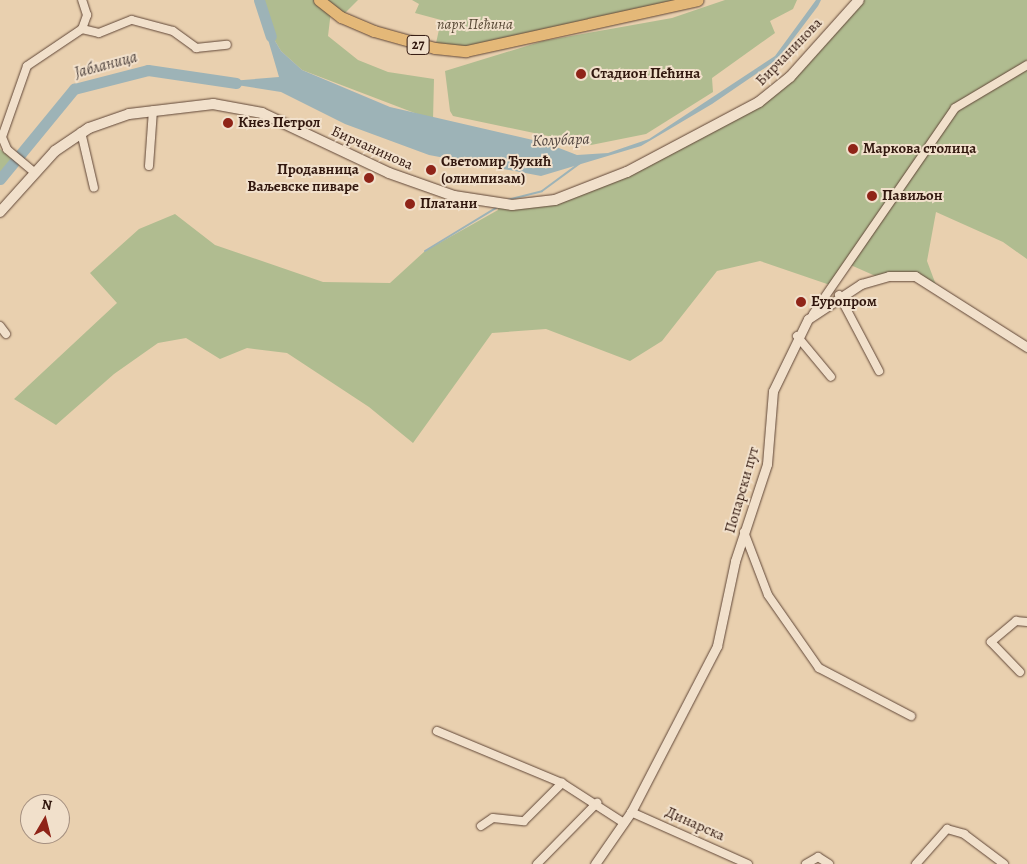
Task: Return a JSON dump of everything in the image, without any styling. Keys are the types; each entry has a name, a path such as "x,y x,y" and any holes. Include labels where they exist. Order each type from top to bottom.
{"main road":[{"name":"27","path":"319,0 341,17 367,28 435,48 466,51 697,0"},
{"name":"Бирчанинова","path":"0,212 34,172 81,132 122,116 153,110 212,104 245,107 431,189 494,204 540,203 627,172 759,102 790,77 858,0"}],"street":[{"path":"34,172 3,143 27,66 82,29 88,16 82,0"},
{"path":"82,29 99,33 132,20 173,31 196,48 227,45"},
{"path":"813,314 955,108 1027,65"},
{"path":"149,166 153,110"},
{"path":"81,132 94,188"},
{"name":"Попарски пут","path":"596,864 631,812 717,646 744,532 768,459 773,391 797,336 813,314 839,295 880,278 915,276 1027,347"},
{"path":"839,295 879,372"},
{"path":"0,326 6,334"},
{"path":"797,336 831,377"},
{"path":"744,532 768,595 819,668 911,716"},
{"path":"1020,672 990,642 1016,621 1027,622"},
{"path":"437,731 562,783 597,802 624,823"},
{"path":"481,826 493,818 524,821 562,783"},
{"path":"538,864 597,802"},
{"name":"Динарска","path":"631,812 735,861 748,864"},
{"path":"916,864 947,829 964,834 1004,864"},
{"path":"806,864 818,857 829,864"}],"green space":[{"path":"259,0 358,0 341,17 331,11 328,36 358,60 388,72 434,79 433,120 302,70 281,51 262,19"},
{"name":"парк Пећина","path":"412,0 691,0 474,51 435,48 441,20 415,13 419,4"},
{"name":"Стадион Пећина","path":"725,0 797,0 793,9 770,21 775,33 712,78 713,92 646,134 591,145 453,116 450,111 445,71 543,41 672,18"},
{"path":"859,0 1027,0 1027,259 1003,242 936,212 927,261 936,285 928,281 880,278 846,263 830,285 760,261 717,271 662,341 630,361 546,329 492,333 413,443 369,407 287,353 247,348 220,359 186,338 158,343 114,374 56,425 14,399 117,303 90,273 139,229 175,214 215,245 323,282 390,283 425,251 498,210 499,204 568,196 759,102"},
{"path":"0,149 14,161 0,179"}],"water":[{"path":"816,0 821,0 778,59 712,104 641,146 541,176 429,155 345,124 281,92 218,82 279,77 262,19 281,51 302,70 390,107 546,143 577,155 608,153 649,139 775,56"}],"waterway":[{"path":"259,0 271,36"},
{"name":"Јабланица","path":"0,179 74,89 148,70 236,83"},
{"path":"507,200 542,191 580,163"},
{"path":"425,251 499,206"}],"place":[{"name":"Стадион Пећина","path":"581,74"},
{"name":"Кнез Петрол","path":"228,123"},
{"name":"Маркова столица","path":"853,149"},
{"name":"Светомир Ђукић (олимпизам)","path":"431,170"},
{"name":"Продавница Ваљевске пиваре","path":"369,178"},
{"name":"Павиљон","path":"872,196"},
{"name":"Платани","path":"410,204"},
{"name":"Еуропром","path":"801,302"}],"water label":[{"name":"Колубара","path":"561,140"}]}
